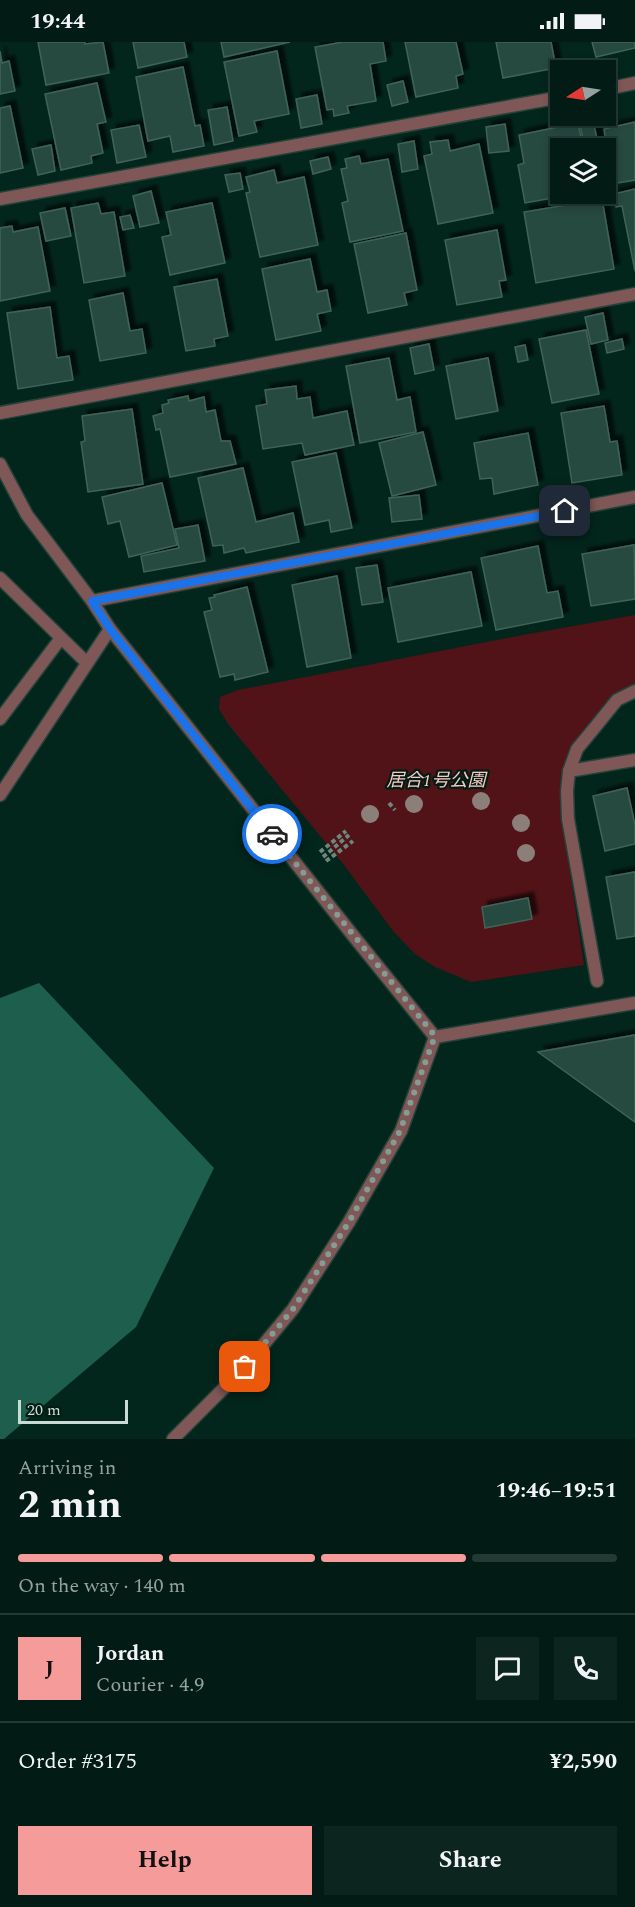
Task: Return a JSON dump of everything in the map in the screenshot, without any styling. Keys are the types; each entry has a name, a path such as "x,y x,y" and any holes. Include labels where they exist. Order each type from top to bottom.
{"street":[{"path":"616,87 635,83"},
{"path":"0,199 550,99"},
{"path":"0,413 635,294"},
{"path":"0,464 27,515 92,601 110,629 435,1036"},
{"path":"92,601 635,497"},
{"path":"0,578 87,663"},
{"path":"0,795 110,629"},
{"path":"0,719 61,638"},
{"path":"597,981 568,819 569,771 577,749 617,700 635,691"},
{"path":"569,771 635,760"},
{"path":"435,1036 635,1003"},
{"path":"173,1439 245,1367 293,1309 349,1222 400,1131 435,1036"}],"path":[{"path":"389,802 395,810"},
{"path":"320,852 346,831"},
{"path":"349,835 325,859 353,841"}],"green space":[{"name":"居合1号公園","path":"635,615 635,684 612,698 571,748 561,791 562,820 584,965 471,982 435,967 415,954 393,931 344,865 228,724 219,709 220,697 238,690"}],"shaded area":[{"path":"39,983 214,1168 136,1327 4,1439 0,1439 0,998"}],"building":[{"path":"38,42 85,42 85,44 103,42 109,73 46,85"},
{"path":"133,42 184,42 187,57 138,68"},
{"path":"221,42 290,42 224,57"},
{"path":"343,42 383,42 386,61 370,64 376,101 347,106 349,113 334,116 333,109 327,110 315,47"},
{"path":"405,42 456,42 463,74 456,76 458,88 416,97"},
{"path":"496,42 551,42 554,60 550,60 550,69 503,78"},
{"path":"592,42 635,42 635,48 596,57"},
{"path":"0,51 2,63 9,61 15,91 0,94"},
{"path":"277,51 289,114 254,121 257,132 239,136 224,62"},
{"path":"183,67 195,126 200,125 204,146 173,152 170,136 148,141 136,77"},
{"path":"403,81 408,102 392,106 387,85"},
{"path":"97,83 106,122 97,124 103,153 91,156 92,163 61,170 45,94"},
{"path":"317,95 322,124 301,128 296,99"},
{"path":"10,106 23,168 0,173 0,108"},
{"path":"227,107 233,141 214,145 208,110"},
{"path":"635,122 635,180 616,183 616,138 605,138 604,129"},
{"path":"505,124 509,151 489,153 486,127"},
{"path":"139,125 146,157 117,163 111,130"},
{"path":"563,126 579,126 581,138 550,138 550,198 525,203 518,165 524,163 519,135"},
{"path":"580,126 594,126 597,138 583,138"},
{"path":"448,140 450,151 479,144 493,213 438,224 424,156 432,154 430,142"},
{"path":"414,141 418,169 402,172 398,144"},
{"path":"51,145 55,171 38,175 32,149"},
{"path":"359,156 361,164 388,159 403,231 350,242 342,203 348,201 341,169 347,168 345,159"},
{"path":"328,157 331,169 313,174 310,161"},
{"path":"274,170 277,183 304,177 318,245 260,257 246,193 250,192 246,177"},
{"path":"240,173 243,189 229,192 225,175"},
{"path":"635,189 635,271 622,206 616,207 616,194"},
{"path":"151,191 159,223 140,227 133,196"},
{"path":"98,203 101,214 114,212 125,276 84,283 71,208"},
{"path":"212,203 225,263 170,275 162,237 171,235 166,212"},
{"path":"572,204 603,204 614,269 536,283 524,212"},
{"path":"65,208 71,236 46,241 40,213"},
{"path":"130,215 134,228 123,230 120,217"},
{"path":"12,226 13,232 38,227 50,291 0,301 0,228"},
{"path":"497,230 506,280 499,281 502,297 457,305 445,240"},
{"path":"406,233 417,290 404,293 407,305 368,313 354,244"},
{"path":"310,259 317,292 327,290 331,311 317,314 321,331 276,340 262,269"},
{"path":"217,279 228,336 214,339 215,346 186,351 174,287"},
{"path":"123,293 130,331 142,329 146,353 100,361 89,300"},
{"path":"50,307 57,358 69,356 73,380 18,389 7,313"},
{"path":"603,313 608,340 591,344 585,317"},
{"path":"586,330 599,394 552,403 539,339"},
{"path":"622,339 624,349 607,353 605,343"},
{"path":"429,344 434,370 415,374 410,348"},
{"path":"525,345 528,360 518,362 515,347"},
{"path":"389,358 397,400 410,397 416,432 360,443 346,366"},
{"path":"488,358 498,411 456,419 446,366"},
{"path":"296,386 297,399 310,397 313,418 347,411 354,445 305,455 302,443 263,449 256,406 267,404 265,390"},
{"path":"188,396 189,401 204,397 206,412 215,410 221,441 230,441 236,464 170,477 160,429 156,430 153,416 163,413 162,405 169,403 168,400"},
{"path":"604,406 610,442 617,441 622,475 572,483 561,413"},
{"path":"132,409 143,484 88,492 81,442 85,441 82,416"},
{"path":"423,432 436,485 392,496 379,443"},
{"path":"528,433 538,485 494,494 492,478 480,479 474,443"},
{"path":"336,453 352,528 331,532 329,520 305,525 292,462"},
{"path":"243,468 256,522 293,513 299,542 246,553 244,548 224,553 223,545 213,546 198,478"},
{"path":"162,483 177,545 129,557 120,521 108,524 102,497"},
{"path":"419,495 422,519 392,522 389,498"},
{"path":"198,525 205,561 144,572 141,556 179,548 175,529"},
{"path":"634,545 635,599 591,606 582,554"},
{"path":"538,546 547,593 558,591 563,617 496,630 481,558"},
{"path":"377,565 383,602 362,605 356,568"},
{"path":"471,572 482,626 398,642 388,588"},
{"path":"337,576 351,658 307,667 292,585"},
{"path":"247,587 268,672 235,680 234,674 220,677 204,612 212,610 209,598 215,597 214,595"},
{"path":"627,788 635,825 635,844 605,851 593,796"},
{"path":"635,872 635,936 617,939 606,877"},
{"path":"528,898 532,919 485,928 482,907"},
{"path":"635,1035 635,1122 538,1052"}],"way so far":[{"path":"245,1367 293,1309 349,1222 400,1131 435,1036 272,834"}],"route":[{"path":"272,834 110,629 92,601 565,511"}]}
